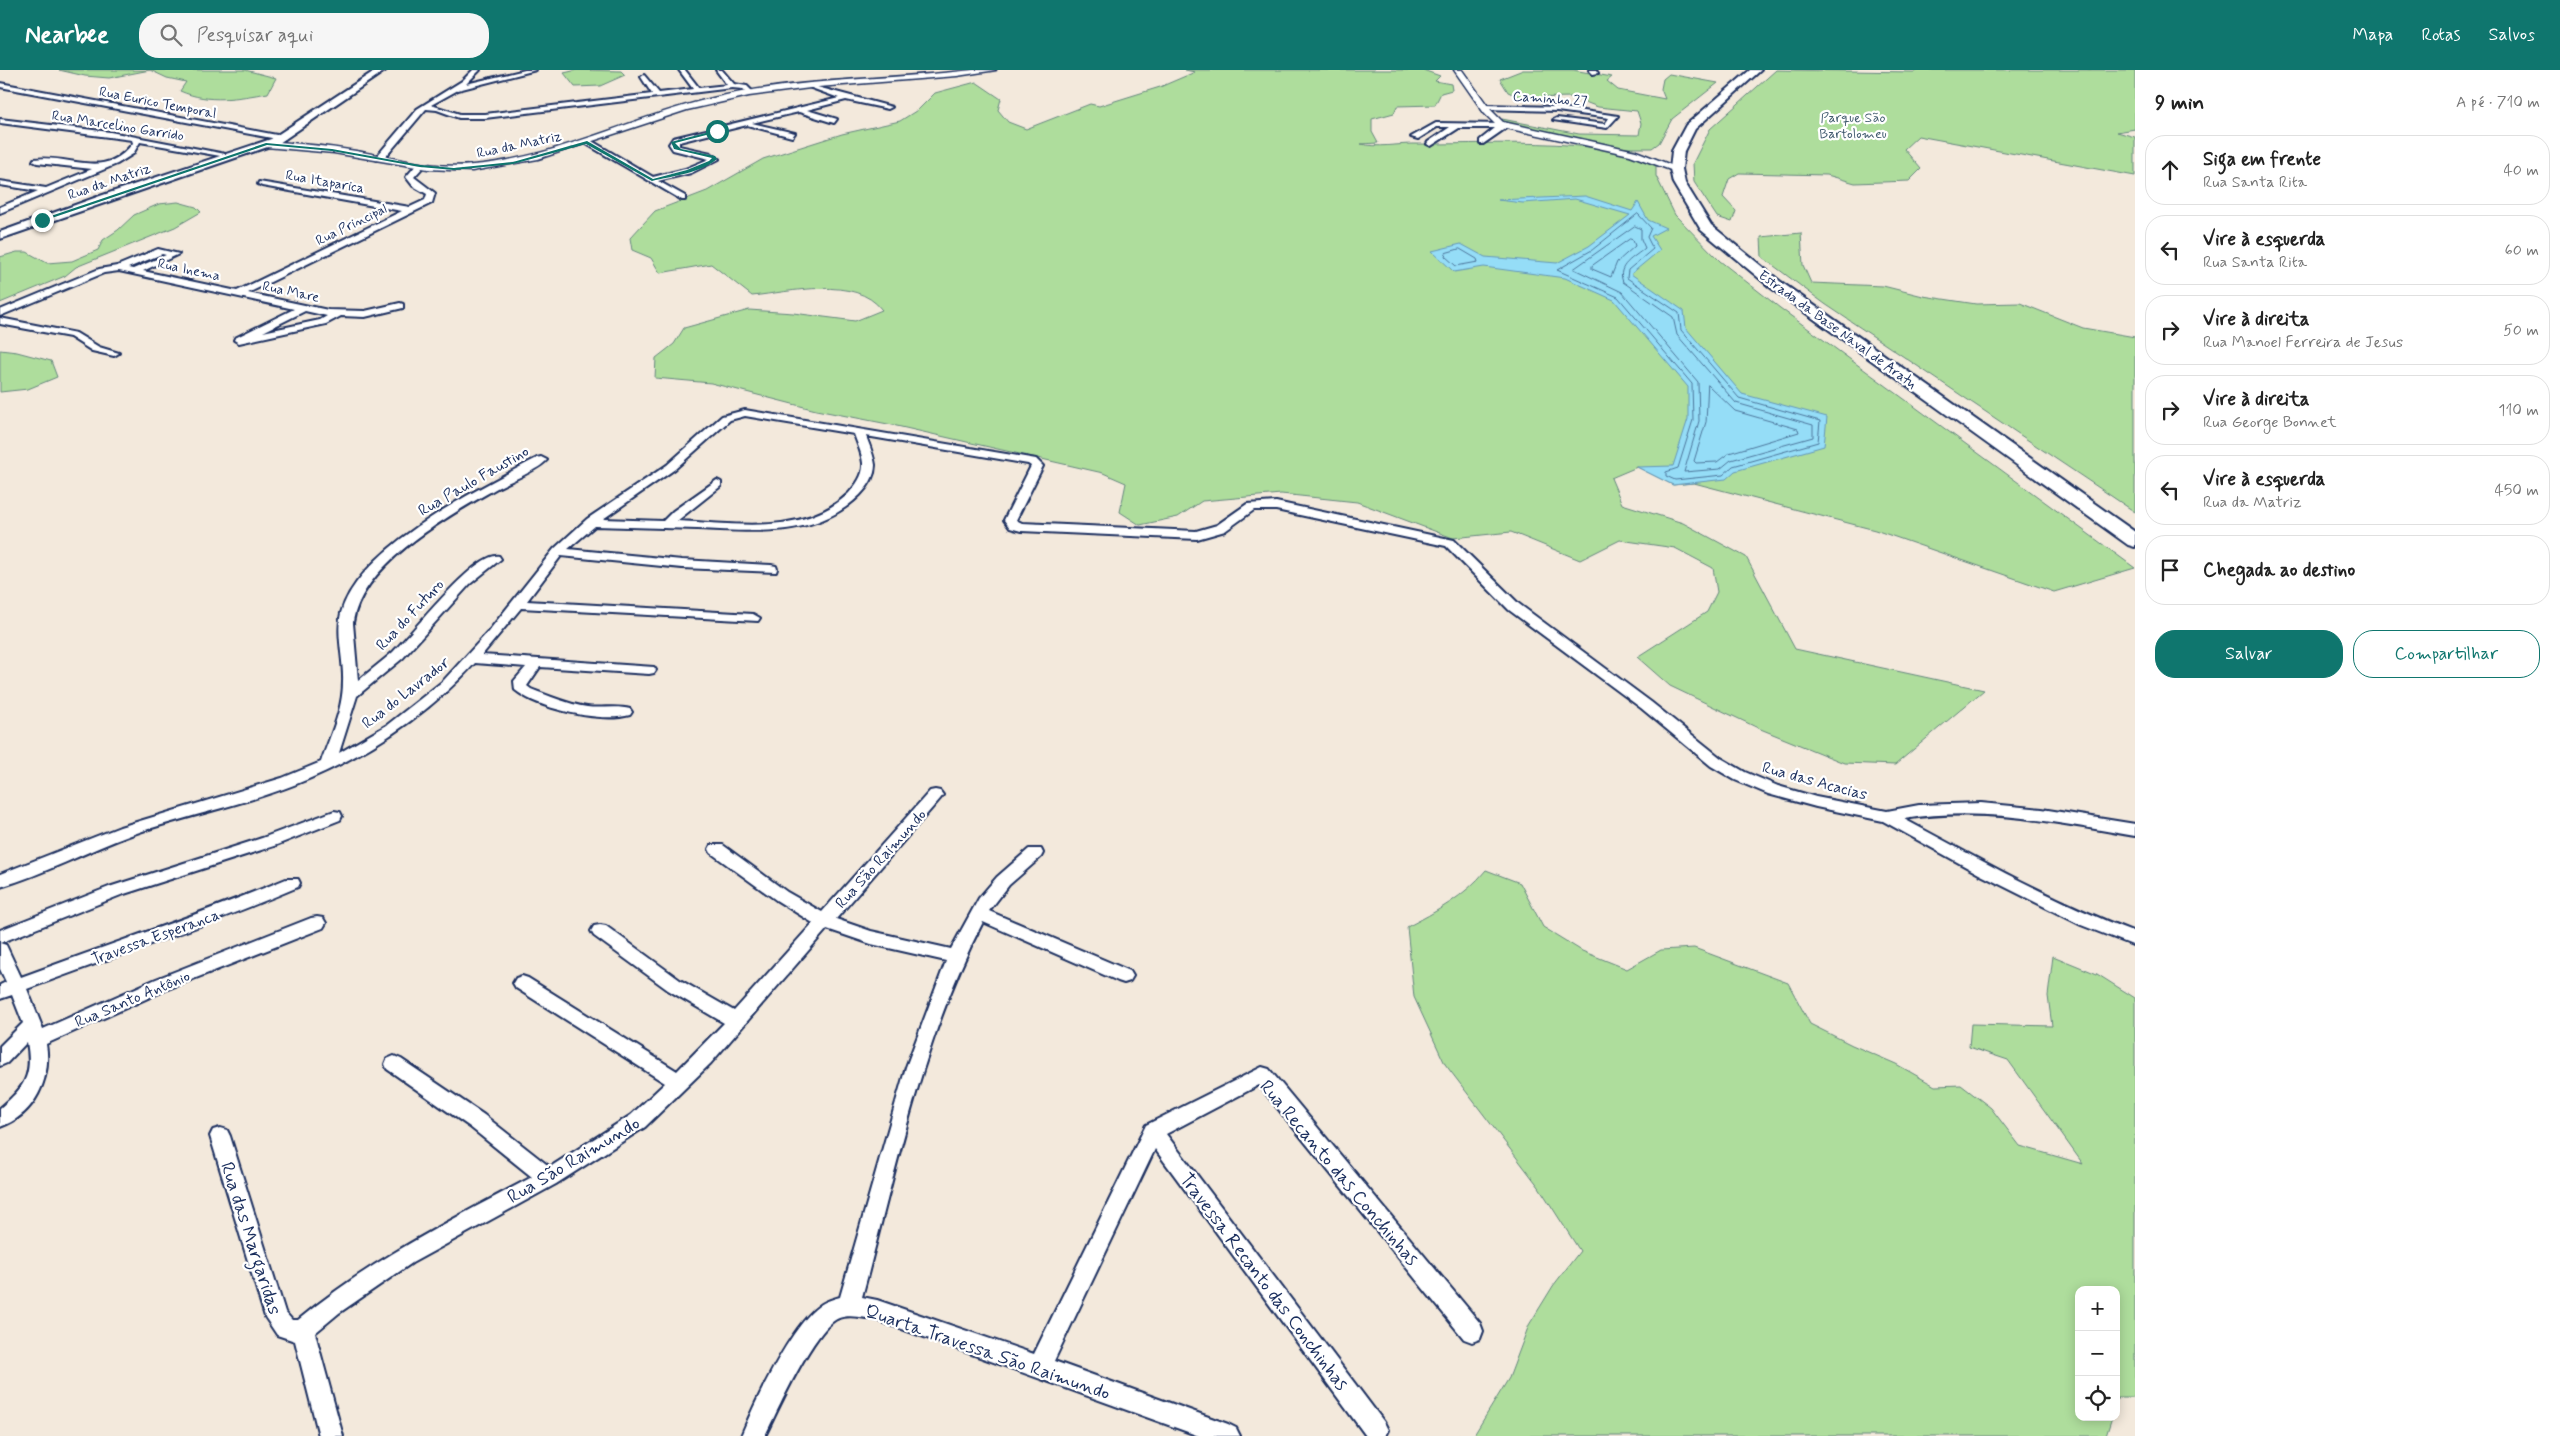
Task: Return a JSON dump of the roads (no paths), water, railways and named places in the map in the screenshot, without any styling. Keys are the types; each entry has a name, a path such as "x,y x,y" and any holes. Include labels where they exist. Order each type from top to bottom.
{"main road":[{"path":"266,144 282,138 382,70"},
{"name":"Estrada da Base Naval de Aratu","path":"1756,70 1700,117 1686,134 1678,152 1676,169 1679,183 1687,199 1706,227 1748,263 2135,541"},
{"name":"Rua da Matriz","path":"0,236 113,195 266,144"}],"street":[{"path":"380,158 426,107 458,88 477,70"},
{"path":"458,88 533,70"},
{"path":"682,70 697,90"},
{"path":"719,70 732,86"},
{"name":"Rua da Matriz","path":"266,144 314,148 420,166 454,169 497,166 548,155 678,109 751,92 808,85 914,79 992,70"},
{"path":"1458,70 1495,120 1503,126"},
{"path":"644,77 657,95"},
{"name":"Rua Eurico Temporal","path":"0,85 282,138"},
{"path":"808,85 846,98 888,107"},
{"path":"426,107 459,116 485,116 732,86 745,87 751,92"},
{"path":"652,180 693,169 714,159 676,148 673,142 846,98"},
{"name":"Caminho 27","path":"1485,107 1557,108 1614,116 1606,126 1555,122 1561,113 1519,108"},
{"path":"800,110 834,121"},
{"name":"Rua Marcelino Garrido","path":"0,121 134,138 232,156"},
{"path":"1415,137 1438,122 1458,126 1503,126 1633,153 1676,169"},
{"path":"746,124 792,135"},
{"path":"1431,144 1458,126"},
{"path":"1483,142 1503,126"},
{"path":"0,210 103,167 130,152 137,143 134,138"},
{"path":"587,142 682,198"},
{"path":"1633,153 1656,154 1678,152"},
{"path":"37,160 103,167"},
{"name":"Rua Principal","path":"239,294 429,201 432,197 431,193 412,181 410,177 420,166"},
{"path":"0,183 46,190"},
{"name":"Rua Itaparica","path":"262,184 412,210"},
{"name":"Rua Inema","path":"119,268 160,251 174,254 134,272"},
{"path":"0,313 102,271 119,268"},
{"name":"Rua Inema","path":"119,268 239,294"},
{"name":"Rua Mare","path":"239,294 338,314"},
{"path":"304,308 240,340 323,322 338,314 365,314 400,306"},
{"path":"0,321 74,335 96,349 114,353"},
{"name":"Rua do Lavrador","path":"0,881 126,830 280,785 327,765 392,728 448,684 472,659 558,552 591,522 671,467 726,418 745,413 756,414 858,431"},
{"path":"591,522 665,526 770,528 790,526 822,516 847,501 861,487 867,476 870,464 858,431"},
{"name":"Rua das Acacias","path":"858,431 1037,463 1011,516 1011,523 1021,527 1198,534 1221,528 1251,507 1276,506 1450,543 1514,607 1646,705 1716,762 1740,776 1773,790 1816,802 1887,816 1985,870 2087,921 2135,939"},
{"name":"Rua Paulo Faustino","path":"327,765 350,694 348,615 352,599 363,582 404,544 450,510 542,460"},
{"path":"665,526 684,508 718,484"},
{"path":"558,552 682,564 771,569"},
{"name":"Rua do Futuro","path":"350,694 398,655 465,581 495,559"},
{"path":"517,604 753,618"},
{"path":"472,659 649,670"},
{"path":"536,663 521,681 520,688 526,692 584,713 602,715 626,712"},
{"name":"Rua São Raimundo","path":"303,1329 331,1306 405,1256 548,1178 638,1121 680,1083 935,795"},
{"path":"1887,816 1934,809 2009,809 2135,830"},
{"path":"0,937 115,891 268,842 334,816"},
{"path":"717,849 804,910 824,920"},
{"path":"849,1305 915,1067 956,957 978,913 1003,881 1035,853"},
{"name":"Travessa Esperanca","path":"8,990 143,938 218,914 292,883"},
{"path":"978,913 1124,976"},
{"name":"Rua São Raimundo","path":"824,920 856,932 956,957"},
{"name":"Rua Santo Antônio","path":"35,1032 317,923"},
{"path":"600,932 674,985 736,1021"},
{"path":"0,950 8,990 35,1032 39,1057 33,1086 21,1101 0,1119"},
{"path":"522,983 680,1083"},
{"path":"0,1058 35,1032"},
{"path":"394,1064 477,1121 548,1178"},
{"name":"Rua Recanto das Conchinhas","path":"1154,1131 1262,1075 1472,1330"},
{"path":"1040,1367 1154,1131"},
{"name":"Travessa Recanto das Conchinhas","path":"1154,1131 1376,1430"},
{"name":"Rua das Margaridas","path":"220,1136 276,1317 286,1330 303,1329"},
{"name":"Quarta Travessa São Raimundo","path":"753,1436 810,1333 828,1312 849,1305 876,1310 1040,1367 1228,1436"},
{"path":"303,1329 331,1436"}],"water":[{"path":"1585,196 1632,211 1638,202 1648,220 1666,228 1651,236 1660,250 1631,274 1684,311 1686,328 1742,394 1827,417 1824,446 1735,471 1726,479 1673,485 1637,467 1673,466 1688,419 1688,387 1614,300 1565,278 1484,267 1454,272 1432,251 1461,244 1485,257 1557,263 1589,246 1630,215 1575,199 1523,203 1498,200"}],"park label":[{"name":"Parque São Bartolomeu","path":"1853,126"}]}
